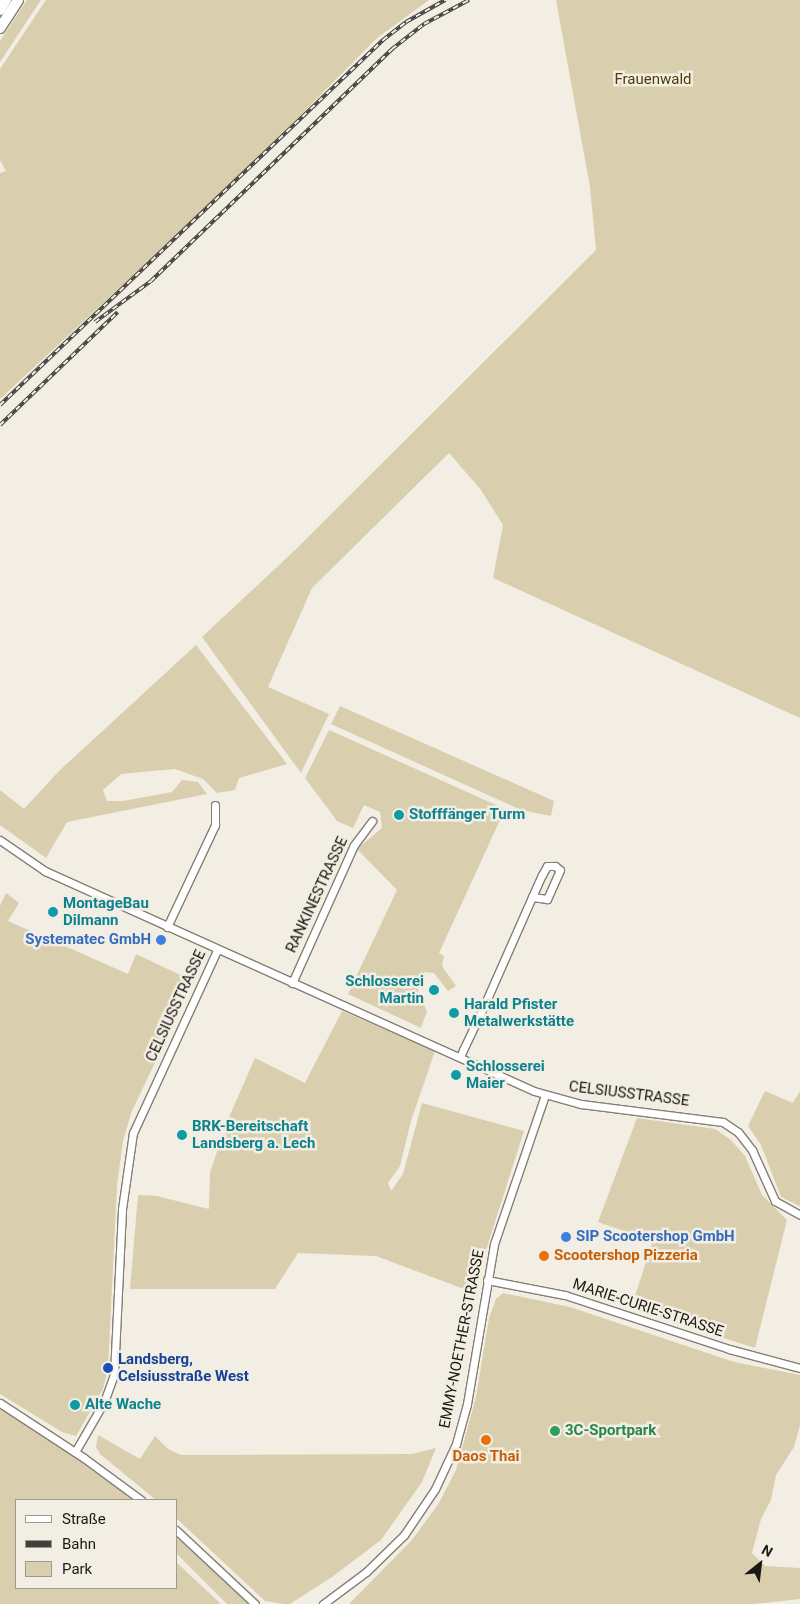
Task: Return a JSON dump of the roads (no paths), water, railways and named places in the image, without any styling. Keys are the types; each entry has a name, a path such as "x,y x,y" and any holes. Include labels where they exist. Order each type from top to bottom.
{"highway":[{"path":"0,10 6,0"},
{"path":"0,28 18,0"}],"street":[{"path":"167,927 215,825 215,805"},
{"name":"RANKINESTRASSE","path":"292,983 354,844 372,821"},
{"path":"0,840 41,869 217,950"},
{"path":"460,1057 532,897 547,866 556,866 560,870 547,899 532,897"},
{"name":"CELSIUSSTRASSE","path":"75,1452 104,1402 114,1374 122,1209 133,1132 217,950 545,1095 602,1107 724,1122 738,1132 752,1150 775,1201 800,1215"},
{"name":"EMMY-NOETHER-STRASSE","path":"323,1604 386,1554 436,1489 456,1444 467,1404 487,1280 510,1192 545,1095"},
{"name":"MARIE-CURIE-STRASSE","path":"487,1280 565,1295 729,1348 800,1368"},
{"path":"0,1403 75,1452 140,1499"},
{"path":"178,1532 255,1604"}],"railway":[{"path":"0,405 383,40 406,22 445,0"},
{"path":"95,322 151,281 392,49 424,24 469,0"},
{"path":"0,425 118,312"}],"place":[{"name":"Stofffänger Turm","path":"399,815"},
{"name":"MontageBau Dilmann","path":"53,912"},
{"name":"Systematec GmbH","path":"161,940"},
{"name":"Schlosserei Martin","path":"434,990"},
{"name":"Harald Pfister Metalwerkstätte","path":"454,1013"},
{"name":"Schlosserei Maier","path":"456,1075"},
{"name":"BRK-Bereitschaft Landsberg a. Lech","path":"182,1135"},
{"name":"SIP Scootershop GmbH","path":"566,1237"},
{"name":"Scootershop Pizzeria","path":"544,1256"},
{"name":"Landsberg, Celsiusstraße West","path":"108,1368"},
{"name":"Alte Wache","path":"75,1405"},
{"name":"3C-Sportpark","path":"555,1431"},
{"name":"Daos Thai","path":"486,1440"}],"park label":[{"name":"Frauenwald","path":"653,80"}]}
